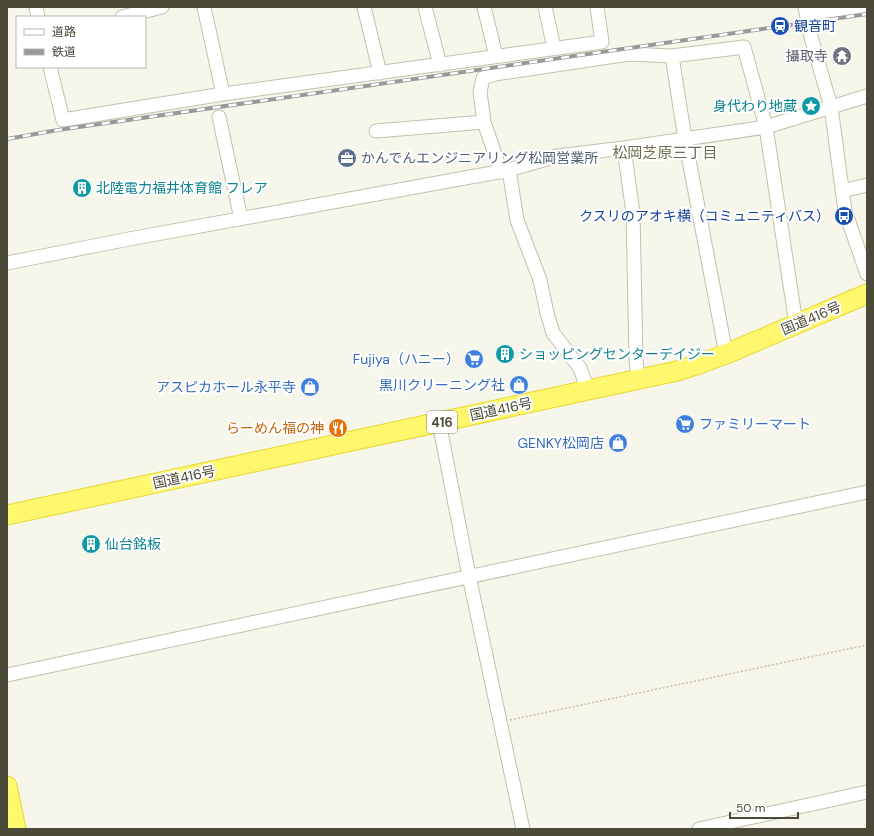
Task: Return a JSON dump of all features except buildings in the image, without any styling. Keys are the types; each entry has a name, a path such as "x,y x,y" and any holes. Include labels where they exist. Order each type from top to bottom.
{"highway":[{"name":"国道416号","path":"7,515 638,380 699,364 726,354 867,294"},
{"path":"7,786 16,829"}],"street":[{"path":"126,16 162,7"},
{"path":"204,7 223,94"},
{"path":"364,7 380,73"},
{"path":"425,7 440,65"},
{"path":"484,7 496,56"},
{"path":"545,7 554,48"},
{"path":"50,68 63,120 223,94 602,42 597,7"},
{"path":"867,7 806,11 811,37 831,107 845,211 867,274"},
{"path":"588,391 580,368 553,333 540,280 517,220 505,171 484,122 480,92 483,78 495,74 629,54 672,56 744,48 766,127 796,324"},
{"path":"672,56 685,139 726,354"},
{"path":"7,263 129,239 505,171 557,156 624,148 766,127 867,96"},
{"path":"219,117 241,219"},
{"path":"376,131 484,122"},
{"path":"624,148 634,213 636,360 638,380"},
{"path":"842,192 867,185"},
{"path":"439,422 469,576 523,829"},
{"path":"7,675 867,492"},
{"path":"699,829 867,792"}],"path":[{"path":"501,722 867,645"}],"railway":[{"path":"7,139 58,130 867,14"}],"place":[{"name":"観音町","path":"780,26"},
{"name":"攝取寺","path":"842,56"},
{"name":"身代わり地蔵","path":"811,106"},
{"name":"かんでんエンジニアリング松岡営業所","path":"347,158"},
{"name":"北陸電力福井体育館 フレア","path":"82,188"},
{"name":"クスリのアオキ横（コミュニティバス）","path":"844,216"},
{"name":"ショッピングセンターデイジー","path":"505,354"},
{"name":"Fujiya（ハニー）","path":"474,359"},
{"name":"黒川クリーニング社","path":"519,385"},
{"name":"アスピカホール永平寺","path":"310,387"},
{"name":"ファミリーマート","path":"685,424"},
{"name":"らーめん福の神","path":"338,428"},
{"name":"GENKY松岡店","path":"618,443"},
{"name":"仙台銘板","path":"91,544"}],"district":[{"name":"松岡芝原三丁目","path":"665,153"}]}
